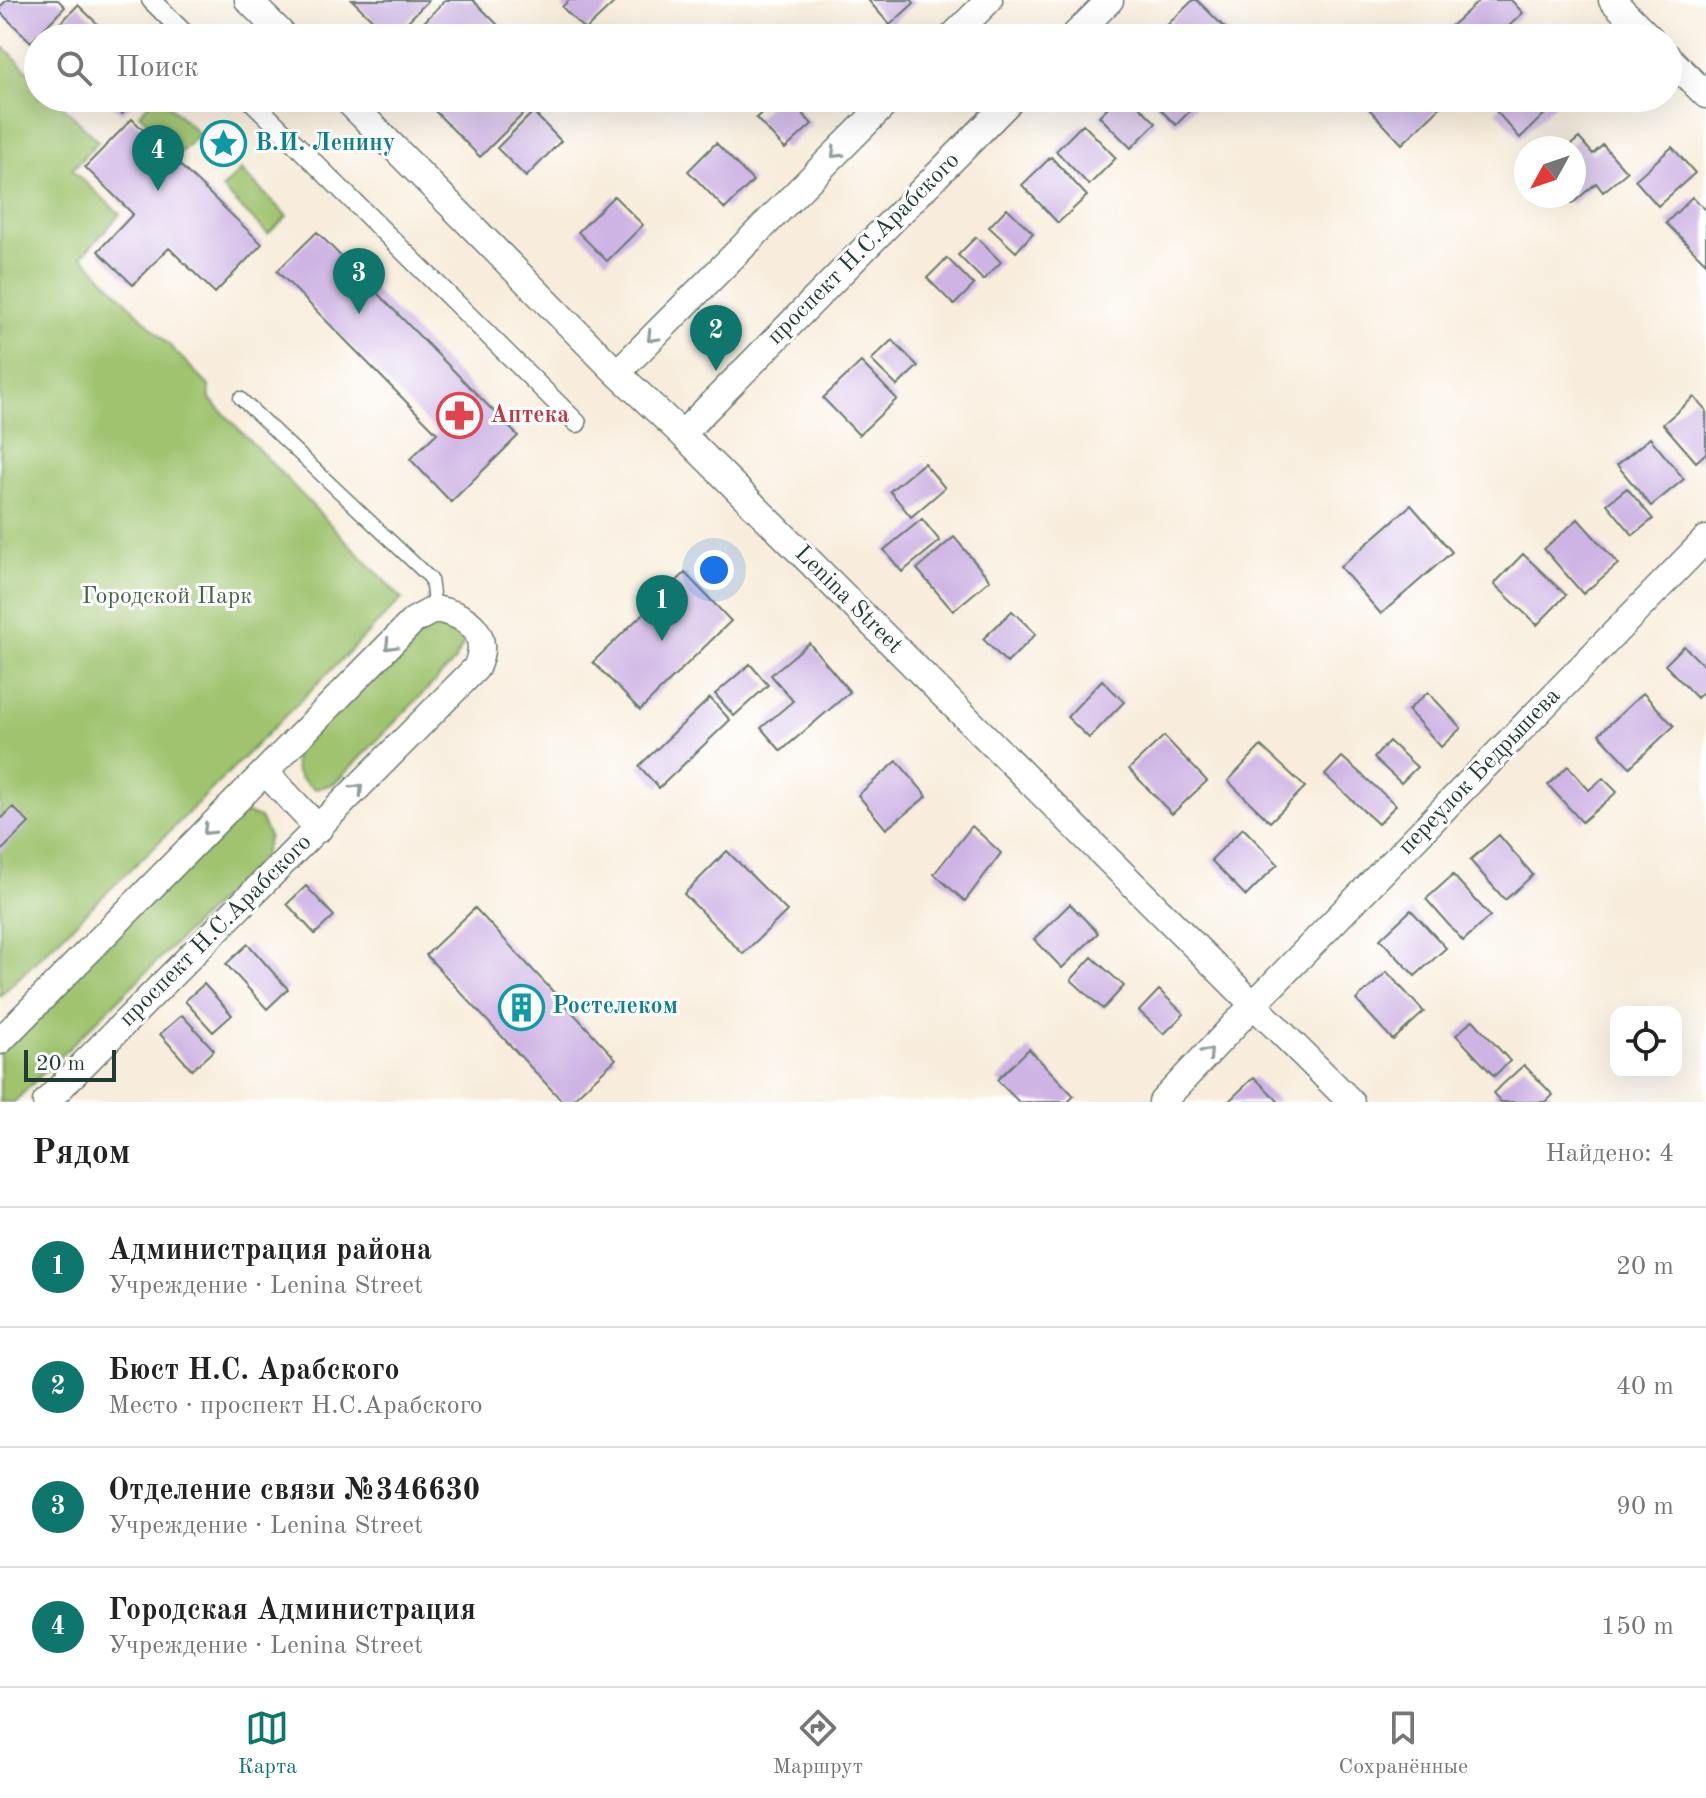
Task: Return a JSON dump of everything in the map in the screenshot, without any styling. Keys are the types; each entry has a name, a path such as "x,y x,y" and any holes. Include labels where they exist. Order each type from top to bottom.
{"street":[{"path":"151,0 175,24"},
{"path":"248,0 272,24"},
{"path":"965,24 989,0"},
{"path":"1086,24 1110,0"},
{"path":"1612,0 1636,24"},
{"path":"1682,71 1706,95"},
{"path":"263,112 577,423"},
{"name":"Lenina Street","path":"359,112 617,373 682,434 1351,1102"},
{"path":"617,373 877,112"},
{"name":"проспект Н.С.Арабского","path":"682,434 999,112"},
{"name":"переулок Бедрышева","path":"1162,1102 1706,539"},
{"path":"0,1041 413,621 435,609"},
{"name":"проспект Н.С.Арабского","path":"46,1102 476,668 482,655 479,636 471,621 454,612 435,609"},
{"name":"проспект Н.С.Арабского","path":"265,772 319,829"}],"lane":[{"path":"240,398 431,579 435,609"}],"green space":[{"name":"Городской Парк","path":"5,48 24,67 24,112 69,112 98,141 72,170 120,214 82,256 209,386 210,399 402,599 0,996 0,53"},
{"path":"176,112 199,134 180,153 139,114"},
{"path":"241,170 287,216 268,234 222,189"},
{"path":"456,622 465,641 454,662 335,783 316,789 304,781 295,767 296,747 418,623"},
{"path":"238,810 260,818 269,836 263,857 14,1102 0,1102 0,1040"}],"building":[{"path":"7,0 58,0 65,7 48,24 24,24 24,35 0,12 0,7"},
{"path":"352,0 429,0 405,24 377,24"},
{"path":"445,0 473,0 497,24 422,24"},
{"path":"569,0 617,0 591,24 579,24 562,7"},
{"path":"868,0 912,0 914,3 889,24"},
{"path":"1193,0 1197,0 1221,24 1168,24"},
{"path":"1480,0 1511,0 1523,13 1511,24 1453,24"},
{"path":"78,5 98,24 60,24"},
{"path":"436,112 525,112 480,157"},
{"path":"533,112 561,141 526,177 497,148"},
{"path":"762,112 801,112 812,124 785,149 756,118"},
{"path":"1103,112 1145,112 1156,123 1131,148 1099,116"},
{"path":"1163,112 1189,112 1176,125"},
{"path":"1372,112 1435,112 1402,144"},
{"path":"1497,112 1547,112 1522,136 1518,136"},
{"path":"132,119 262,244 215,293 169,248 133,285 98,251 133,214 85,167"},
{"path":"1083,124 1116,158 1089,185 1056,151"},
{"path":"716,143 753,181 725,209 688,171"},
{"path":"1603,145 1627,172 1603,192 1596,183 1586,192 1586,146 1593,154"},
{"path":"1672,147 1695,173 1658,206 1635,180"},
{"path":"1051,157 1087,196 1058,223 1022,185"},
{"path":"614,196 643,225 607,261 578,232"},
{"path":"1692,197 1706,210 1706,263 1666,223"},
{"path":"1007,208 1033,233 1016,252 989,227"},
{"path":"317,232 518,436 451,502 410,459 437,433 277,271"},
{"path":"976,237 1001,262 983,280 958,255"},
{"path":"947,258 974,285 954,305 927,278"},
{"path":"892,340 918,366 897,386 871,360"},
{"path":"861,362 897,399 859,435 823,398"},
{"path":"1694,397 1706,410 1706,453 1696,462 1663,424"},
{"path":"1650,438 1684,479 1651,506 1617,465"},
{"path":"924,463 945,488 911,517 890,491"},
{"path":"1627,488 1653,519 1633,535 1607,504"},
{"path":"1411,505 1452,552 1381,614 1340,567"},
{"path":"922,519 940,541 902,572 884,550"},
{"path":"1578,519 1618,564 1583,594 1544,549"},
{"path":"954,537 990,580 953,611 917,569"},
{"path":"1523,554 1566,595 1537,625 1494,584"},
{"path":"685,573 731,621 640,710 593,662"},
{"path":"1012,611 1036,634 1007,663 983,639"},
{"path":"809,643 850,692 781,751 761,728 793,701 771,675"},
{"path":"1684,646 1706,668 1706,689 1697,698 1665,665"},
{"path":"750,664 768,685 734,716 715,694"},
{"path":"1102,680 1124,702 1089,738 1067,717"},
{"path":"1428,692 1461,728 1441,747 1408,710"},
{"path":"1643,693 1674,726 1630,767 1599,734"},
{"path":"710,698 730,720 659,788 639,766"},
{"path":"1164,736 1207,781 1172,814 1129,769"},
{"path":"1389,741 1417,767 1401,783 1374,758"},
{"path":"1261,746 1305,787 1270,822 1228,781"},
{"path":"1342,757 1396,805 1378,824 1325,775"},
{"path":"897,761 927,796 886,829 858,795"},
{"path":"1568,766 1589,790 1603,778 1617,792 1582,822 1548,785"},
{"path":"13,807 29,823 0,852 0,820"},
{"path":"972,826 1001,853 965,901 934,874"},
{"path":"1243,828 1278,864 1246,896 1211,860"},
{"path":"1499,835 1533,875 1505,900 1470,860"},
{"path":"727,851 787,911 743,954 684,894"},
{"path":"1453,875 1490,916 1463,941 1426,899"},
{"path":"306,886 334,916 315,934 287,904"},
{"path":"1070,904 1098,933 1062,968 1034,939"},
{"name":"Ростелеком","path":"475,908 616,1059 570,1102 563,1102 426,955"},
{"path":"1411,910 1446,948 1415,976 1380,939"},
{"path":"248,944 288,989 267,1009 226,964"},
{"path":"1092,957 1124,986 1103,1009 1071,980"},
{"path":"1387,972 1424,1012 1393,1040 1356,1000"},
{"path":"204,984 232,1015 213,1032 185,1001"},
{"path":"1159,990 1184,1014 1164,1034 1139,1011"},
{"path":"182,1015 214,1050 192,1070 160,1034"},
{"path":"1473,1020 1510,1061 1494,1076 1456,1035"},
{"path":"1029,1049 1074,1096 1068,1102 1019,1102 997,1080"},
{"path":"1524,1065 1553,1095 1546,1102 1501,1102 1493,1093"},
{"path":"1254,1077 1279,1102 1228,1102"}],"place":[{"name":"В.И. Ленину","path":"224,144"},
{"name":"Городская Администрация","path":"158,191"},
{"name":"Отделение связи №346630","path":"359,314"},
{"name":"Бюст Н.С. Арабского","path":"716,371"},
{"name":"Аптека","path":"459,416"},
{"name":"Администрация района","path":"662,641"},
{"name":"Ростелеком","path":"521,1007"}]}
